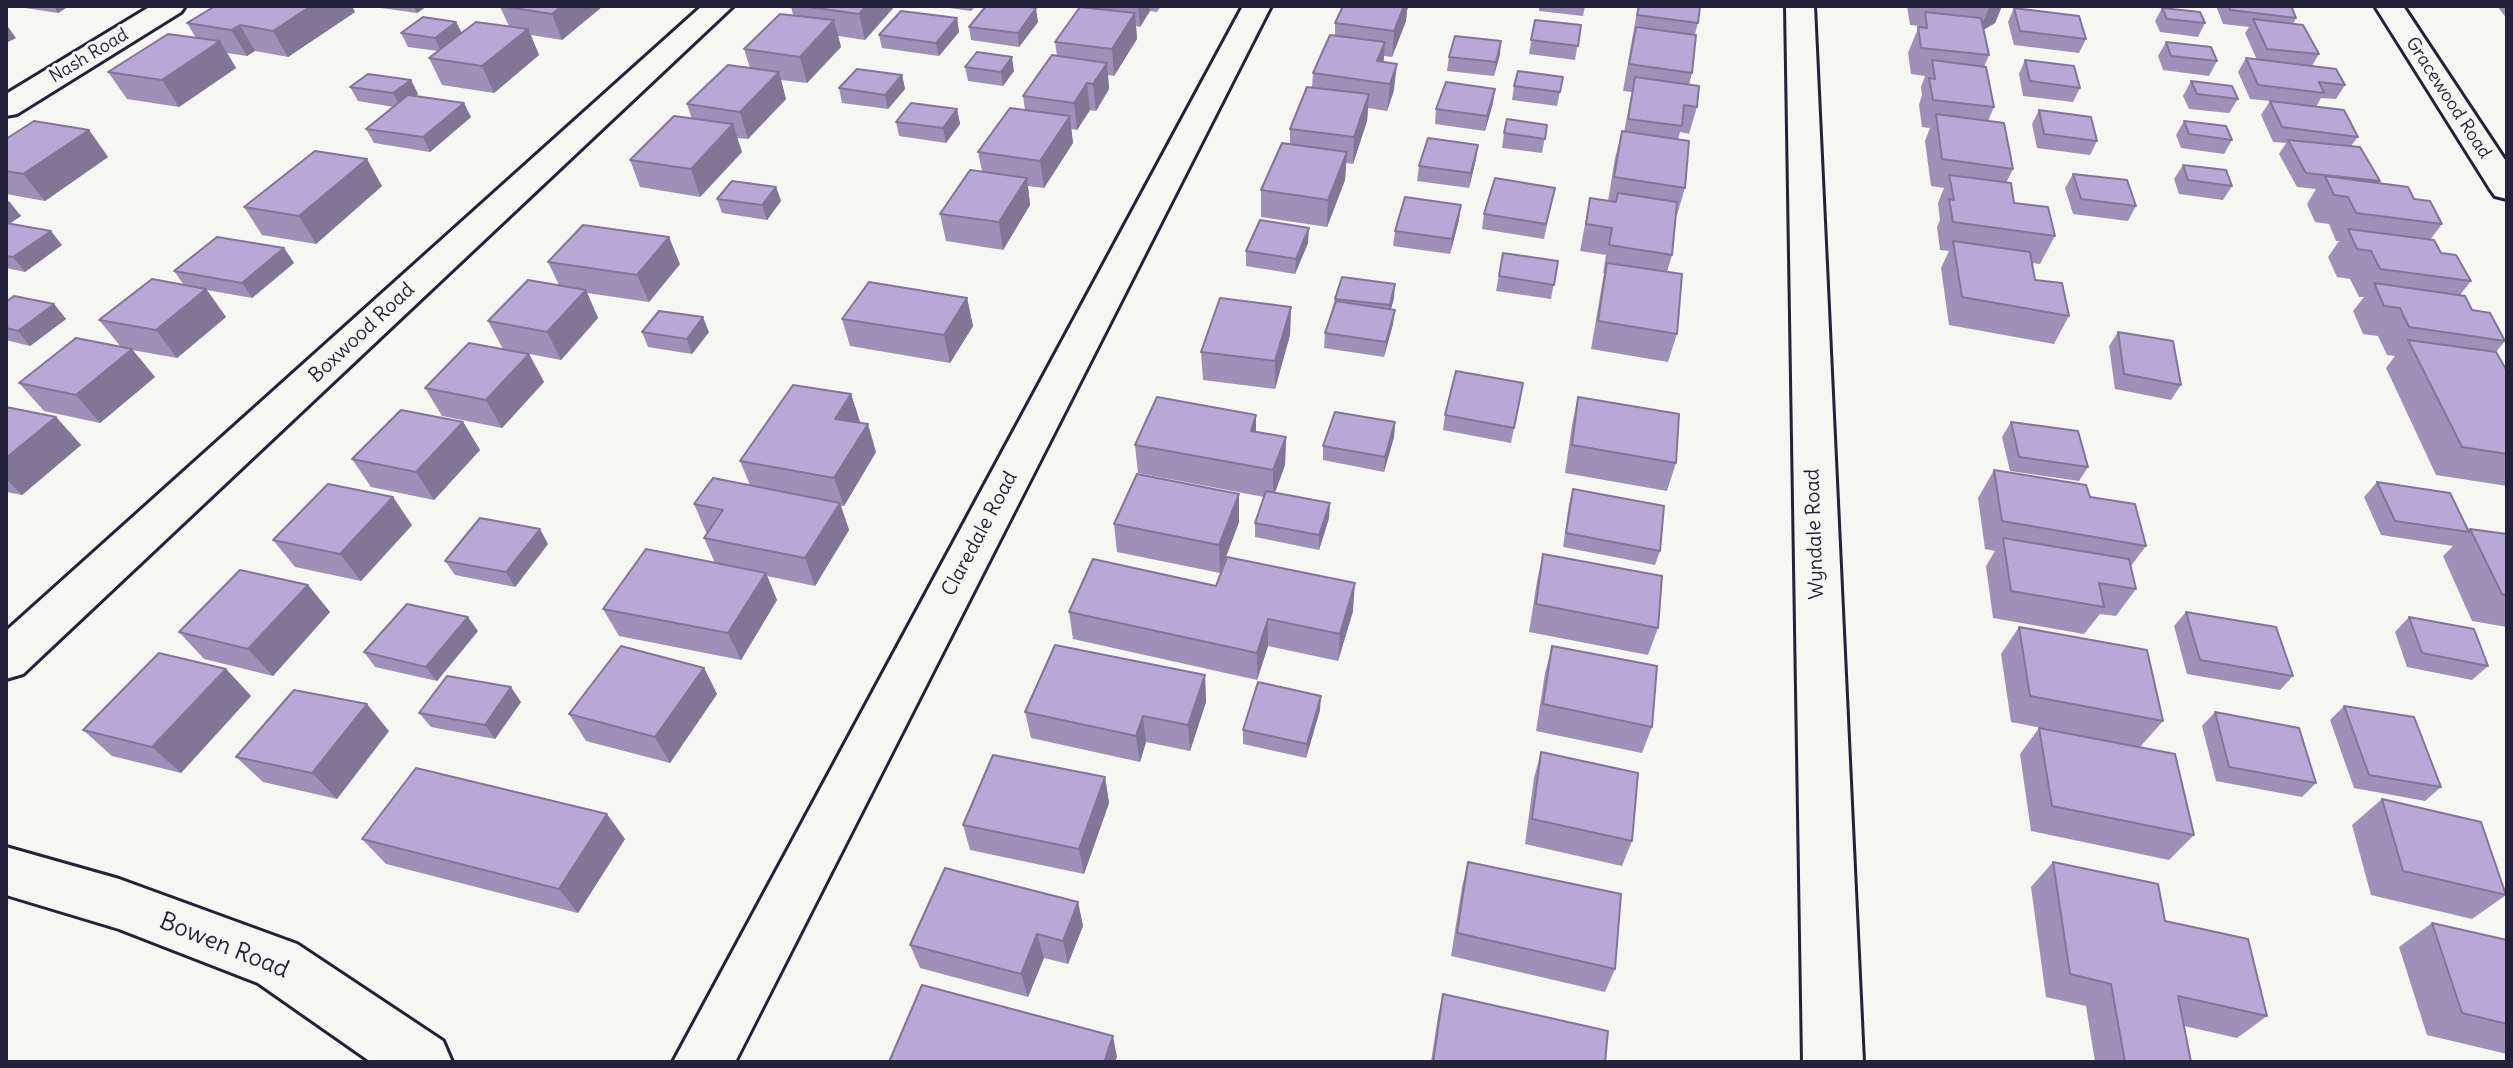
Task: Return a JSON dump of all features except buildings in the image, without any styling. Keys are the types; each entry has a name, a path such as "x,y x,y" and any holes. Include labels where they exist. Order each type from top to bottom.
{"street":[{"name":"Nash Road","path":"6,107 171,6"},
{"name":"Boxwood Road","path":"6,660 719,6"},
{"name":"Claredale Road","path":"703,1062 1257,6"},
{"name":"Wyndale Road","path":"1800,6 1833,1062"},
{"name":"Gracewood Road","path":"2389,6 2507,189"},
{"name":"Bowen Road","path":"6,871 119,904 277,963 422,1062"}]}
